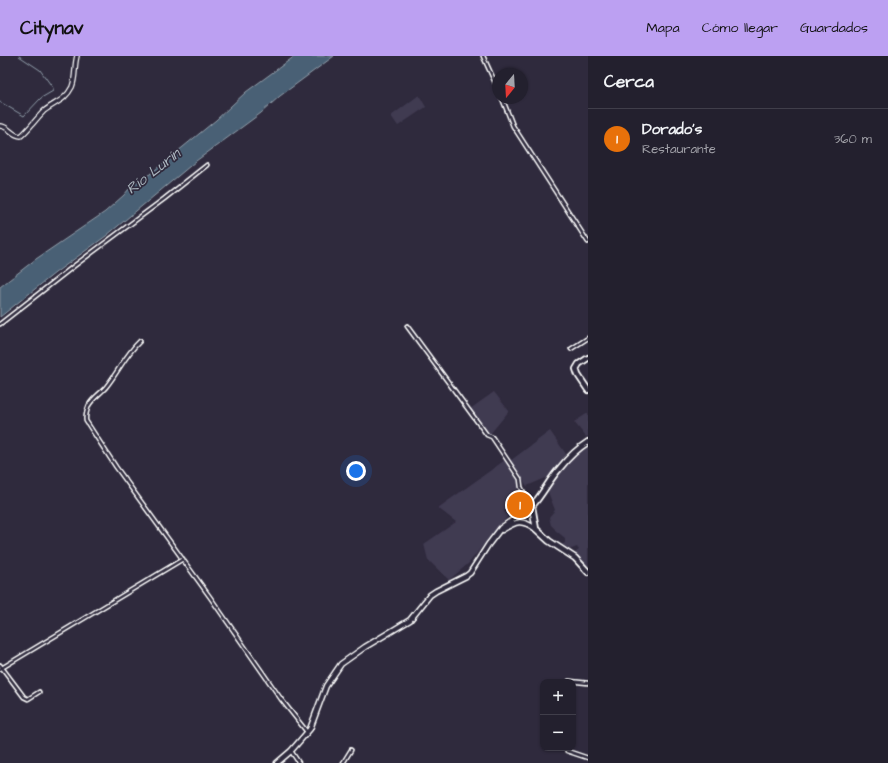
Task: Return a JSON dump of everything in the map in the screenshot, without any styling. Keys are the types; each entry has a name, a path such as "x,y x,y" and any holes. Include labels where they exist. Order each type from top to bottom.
{"main road":[{"path":"588,358 579,364 576,369 578,375 588,390"},
{"path":"277,763 291,751 308,732 313,724 326,686 339,666 365,647 410,620 436,591 470,573 494,537 509,522 532,506 571,455 588,442"},
{"path":"532,506 536,529"},
{"path":"494,537 513,523 519,521 527,523 549,541 575,558 588,572"}],"street":[{"path":"0,126 5,127 13,134 21,136 46,110 63,99 69,92 74,82 74,68 77,56"},
{"path":"483,56 492,76"},
{"path":"504,104 513,126 588,242"},
{"path":"0,324 74,266 207,166"},
{"path":"407,326 487,434 492,437 520,479 521,487 532,506"},
{"path":"571,349 588,338"},
{"path":"140,341 134,347 106,387 89,406 86,412 86,420 116,467 183,559 281,699 308,732"},
{"path":"1,668 183,559"},
{"path":"0,665 24,697 28,699 39,692"},
{"path":"576,682 588,683"},
{"path":"343,763 351,750"},
{"path":"291,751 299,763"},
{"path":"567,751 588,758"}],"shaded area":[{"path":"419,95 426,107 398,126 391,116"},
{"path":"494,392 509,411 490,434 470,409"},
{"path":"588,413 588,436 586,437 574,422"},
{"path":"550,431 566,454 548,477 527,486 510,461"},
{"path":"587,446 588,569 575,553 579,550 577,547 569,550 561,545 565,543 565,538 551,525 549,517 555,510 548,492 565,465"},
{"path":"505,460 518,479 519,486 524,497 504,511 508,516 469,563 449,580 428,560 424,544 456,522 438,508"}],"water":[{"path":"295,56 334,56 196,161 106,236 55,273 0,317 0,287 36,259 105,212 124,195 134,183 150,174 216,120 246,92"}],"waterway":[{"path":"0,102 24,116 41,98 53,91 53,88 40,70 19,56"}],"place":[{"name":"Dorado's","path":"520,505"}],"water label":[{"name":"Río Lurín","path":"153,171"}]}
